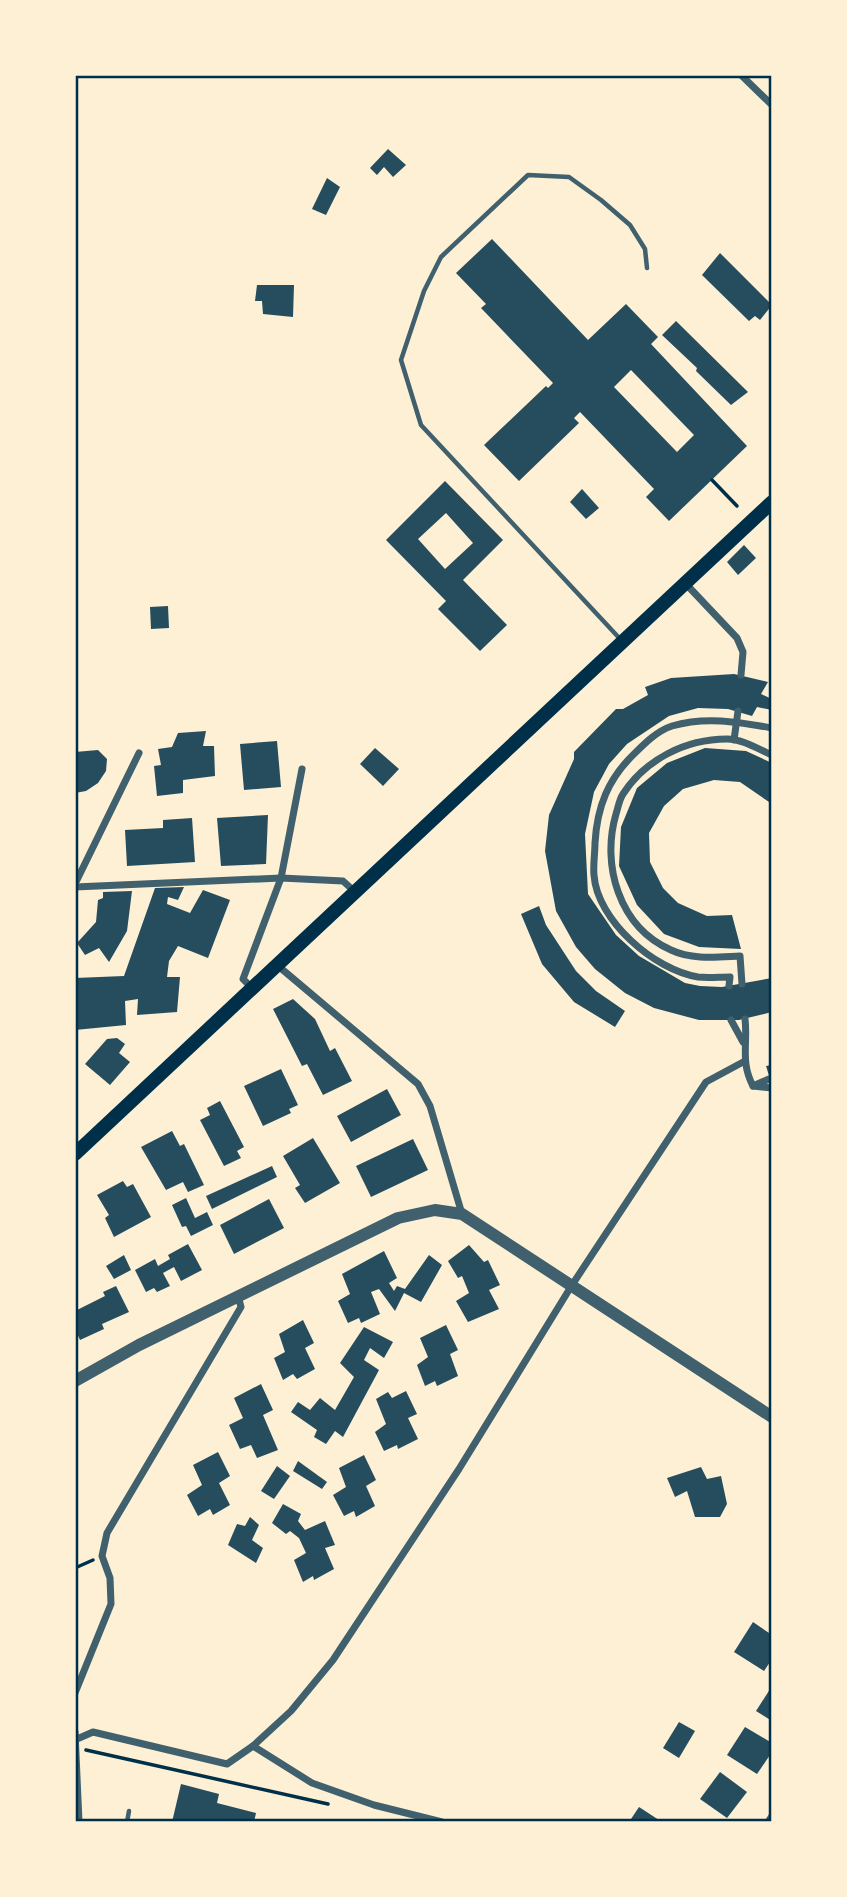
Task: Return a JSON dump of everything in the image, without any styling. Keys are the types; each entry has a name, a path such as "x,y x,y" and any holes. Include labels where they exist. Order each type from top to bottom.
{"main road":[{"path":"75,1154 772,502"}],"street":[{"path":"741,75 772,105"},
{"path":"685,583 737,638 743,653 741,676"},
{"path":"734,740 738,711"},
{"path":"729,986 730,977 696,977 638,949 604,908 594,877 596,825 600,802 618,770 651,737 671,727 706,720 772,728"},
{"path":"742,984 740,956 708,957 670,950 634,919 619,898 611,869 610,836 622,796 650,763 676,749 727,739 772,755"},
{"path":"139,753 75,885 281,878 342,881 354,891"},
{"path":"251,987 243,979 281,878 302,769"},
{"path":"276,965 418,1084 430,1106 462,1214"},
{"path":"745,1019 745,1061 753,1086"},
{"path":"731,1020 743,1042"},
{"path":"79,1822 76,1736 93,1732 227,1764 253,1746 291,1711 332,1660 459,1469 572,1285 706,1082 745,1061"},
{"path":"753,1086 769,1079"},
{"path":"753,1086 772,1087"},
{"path":"75,1381 238,1296 398,1218 435,1210 462,1214 772,1417"},
{"path":"75,1693 111,1604 110,1578 102,1556 107,1533 241,1307 238,1296"},
{"path":"253,1746 313,1783 374,1805 442,1822"},
{"path":"768,1822 772,1816"}],"lane":[{"path":"622,642 421,425 408,390 401,360 424,290 442,257 528,175 569,177 601,200 630,225 645,249 647,268"},
{"path":"127,1822 130,1811"}],"path":[{"path":"712,480 737,506"},
{"path":"86,1750 328,1804"}],"building":[{"path":"388,149 406,165 393,177 384,167 377,175 370,168"},
{"path":"327,178 340,187 326,215 312,209"},
{"path":"492,239 588,340 626,304 658,337 651,344 747,446 669,521 646,497 654,489 580,412 574,418 579,423 519,481 484,445 546,386 548,388 553,383 481,308 486,304 456,273","holes":["631,370 694,435 677,452 614,387"]},
{"path":"720,253 772,305 760,320 755,316 749,321 702,275"},
{"path":"257,285 294,285 293,317 263,314 262,301 255,301"},
{"path":"676,321 748,392 731,405 696,371 697,368 662,335"},
{"path":"445,481 503,540 463,580 507,625 480,651 438,609 446,601 386,540","holes":["446,513 473,543 445,569 418,539"]},
{"path":"582,489 599,508 586,519 570,502"},
{"path":"744,545 756,558 738,575 727,562"},
{"path":"168,606 169,628 151,629 150,607"},
{"path":"734,674 768,682 761,694 772,699 772,710 757,707 752,716 728,709 698,708 669,716 627,744 609,764 594,792 585,834 588,894 616,935 639,956 685,983 700,986 722,987 772,978 772,1012 739,1020 699,1020 654,1008 625,993 595,969 576,947 556,911 545,851 549,815 574,759 574,752 616,709 623,709 648,695 645,687 671,678"},
{"path":"206,731 203,746 214,746 215,776 183,780 183,793 157,796 154,766 161,765 158,749 172,747 178,733"},
{"path":"277,741 281,787 244,790 240,744"},
{"path":"375,748 399,769 383,786 360,764"},
{"path":"705,748 746,751 772,763 772,804 740,782 714,780 683,789 664,806 649,833 650,862 663,888 678,903 707,916 732,915 741,949 699,947 664,934 637,905 619,866 621,827 637,788 667,763"},
{"path":"98,750 107,759 106,771 98,783 86,791 75,793 75,752"},
{"path":"268,815 266,864 221,866 217,818"},
{"path":"192,818 195,862 127,866 125,830 163,828 163,820"},
{"path":"184,887 178,900 168,897 167,904 190,913 203,890 230,900 208,958 178,946 169,961 167,977 180,977 177,1012 137,1015 138,999 125,1001 126,1025 75,1030 75,978 124,976 155,888"},
{"path":"132,891 127,931 109,962 99,948 85,955 77,943 96,922 98,900 103,898 103,892"},
{"path":"539,906 546,925 576,971 596,991 625,1011 615,1027 574,1002 542,964 521,914"},
{"path":"293,999 315,1019 330,1051 335,1048 352,1081 323,1095 307,1064 302,1066 273,1009"},
{"path":"117,1038 125,1044 119,1053 130,1062 110,1085 85,1064 107,1039"},
{"path":"772,1065 772,1085 766,1066"},
{"path":"281,1069 298,1105 289,1109 291,1113 263,1126 244,1086"},
{"path":"387,1089 401,1115 351,1142 337,1116"},
{"path":"220,1101 244,1147 237,1151 241,1158 224,1166 200,1120 210,1115 207,1108"},
{"path":"172,1131 180,1146 184,1144 204,1185 188,1192 183,1182 166,1190 141,1147"},
{"path":"313,1138 340,1183 305,1203 295,1188 300,1185 283,1156"},
{"path":"413,1139 428,1170 371,1197 356,1166"},
{"path":"272,1166 277,1177 212,1209 206,1196"},
{"path":"123,1181 127,1187 133,1184 151,1217 114,1237 105,1218 109,1215 97,1195"},
{"path":"186,1198 195,1218 207,1212 213,1225 191,1236 186,1226 182,1227 172,1205"},
{"path":"269,1199 284,1228 234,1254 220,1225"},
{"path":"188,1244 202,1270 181,1281 174,1267 163,1273 170,1286 157,1292 154,1288 146,1292 135,1270 155,1259 158,1266 170,1259 168,1255"},
{"path":"469,1245 484,1262 488,1260 500,1285 489,1290 499,1309 468,1322 456,1301 469,1293 462,1276 458,1278 448,1261"},
{"path":"384,1251 397,1278 389,1283 394,1291 397,1286 405,1289 429,1255 442,1265 421,1302 404,1293 395,1311 379,1289 371,1292 380,1314 361,1323 359,1318 348,1323 338,1301 350,1294 342,1274"},
{"path":"124,1255 131,1270 114,1279 106,1266"},
{"path":"116,1286 129,1312 102,1324 104,1329 80,1340 75,1329 75,1311 105,1296 103,1292"},
{"path":"303,1320 314,1343 305,1348 315,1369 297,1379 293,1374 283,1380 274,1358 285,1352 279,1334"},
{"path":"446,1325 458,1350 450,1354 458,1376 437,1386 435,1381 425,1386 417,1365 428,1357 420,1338"},
{"path":"364,1327 393,1342 384,1358 370,1348 364,1360 379,1370 343,1437 335,1431 326,1444 314,1437 317,1430 291,1412 298,1402 310,1410 320,1398 335,1410 354,1377 340,1363"},
{"path":"261,1384 273,1410 263,1415 278,1450 257,1458 251,1445 240,1449 229,1425 243,1418 234,1398"},
{"path":"406,1391 417,1414 408,1418 418,1439 398,1449 397,1445 384,1451 375,1432 386,1424 376,1399 388,1392 392,1398"},
{"path":"218,1452 230,1476 219,1483 230,1505 213,1515 210,1509 198,1516 187,1495 202,1485 193,1465"},
{"path":"364,1455 376,1480 366,1486 375,1506 356,1517 354,1511 344,1516 333,1495 346,1487 339,1468"},
{"path":"298,1461 327,1482 322,1489 293,1471"},
{"path":"277,1466 290,1476 274,1499 261,1491"},
{"path":"701,1467 707,1479 721,1476 727,1504 720,1517 695,1517 687,1491 675,1497 667,1478"},
{"path":"283,1504 301,1514 298,1521 305,1530 325,1521 335,1545 325,1548 334,1569 314,1580 313,1576 303,1582 294,1560 306,1553 299,1538 290,1531 286,1534 272,1523"},
{"path":"250,1517 259,1525 252,1540 263,1548 256,1563 228,1545 237,1524 245,1526"},
{"path":"753,1622 772,1635 772,1659 764,1671 734,1652"},
{"path":"772,1686 772,1721 756,1711"},
{"path":"679,1722 695,1731 679,1758 663,1748"},
{"path":"745,1727 772,1743 772,1752 757,1774 727,1755"},
{"path":"720,1772 747,1792 727,1818 700,1799"},
{"path":"181,1784 219,1794 217,1803 256,1813 254,1822 172,1822"},
{"path":"639,1807 662,1822 629,1822"}]}
